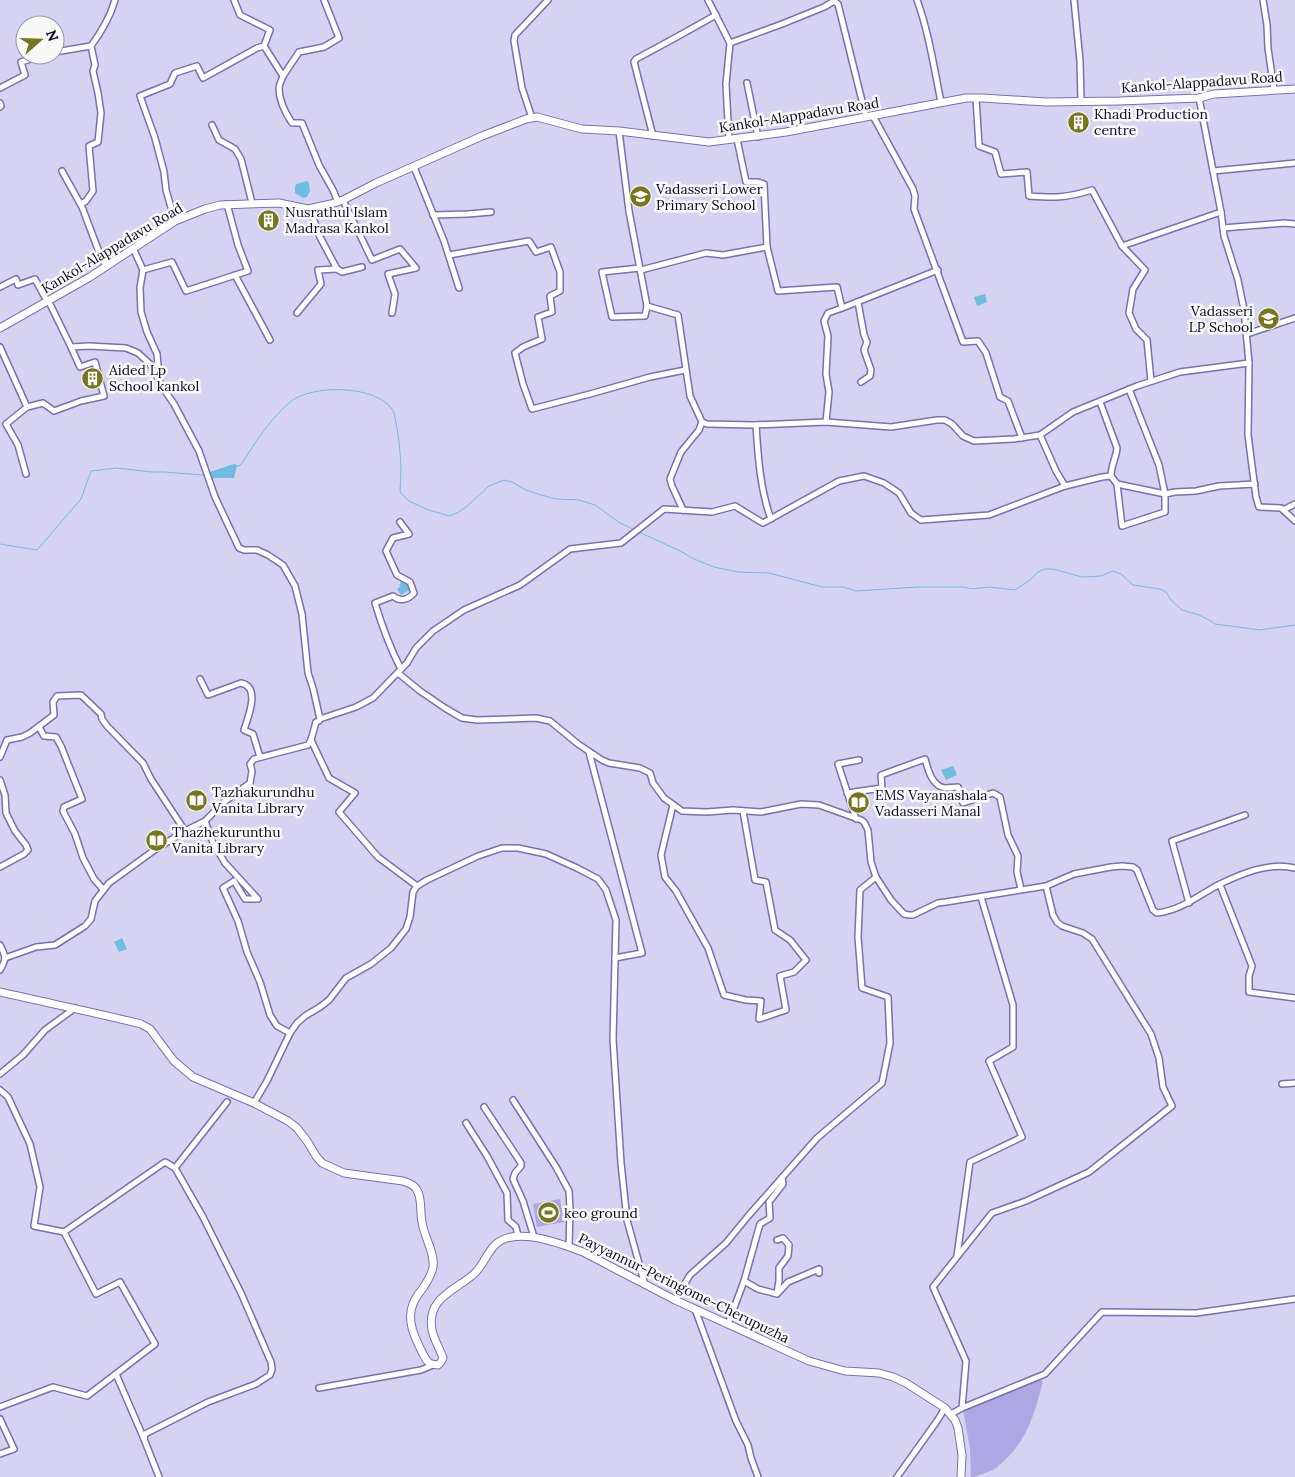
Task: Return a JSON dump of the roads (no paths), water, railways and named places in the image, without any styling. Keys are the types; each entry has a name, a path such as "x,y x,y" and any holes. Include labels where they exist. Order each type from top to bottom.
{"main road":[{"name":"Kankol-Alappadavu Road","path":"0,328 106,266 175,221 205,209 228,204 252,203 279,203 310,208 340,201 376,183 526,119 537,117 582,128 709,142 758,137 941,102 976,98 1046,102 1199,98 1214,94 1295,89"},
{"path":"0,992 141,1024 150,1029 174,1061 193,1077 288,1120 297,1128 322,1163 344,1173 403,1181 411,1184 418,1193 422,1224 432,1257 433,1268 412,1306 412,1331 427,1362 433,1365"},
{"name":"Payyannur-Peringome-Cherupuzha","path":"433,1365 438,1365 443,1358 431,1323 432,1316 440,1300 451,1289 475,1273 496,1244 502,1239 518,1236 534,1237 583,1252 676,1300 809,1361 845,1371 879,1373 893,1377 951,1414 958,1428 960,1439 962,1456 961,1477"}],"street":[{"path":"65,50 91,46 103,30 112,13 115,0"},
{"path":"234,0 240,15 270,30 264,46"},
{"path":"324,0 339,38 324,47 299,52 283,76 279,88 282,103 292,123 302,123 319,165 372,260 400,249 416,268 388,274 394,294 392,313"},
{"path":"532,118 522,88 514,41 515,35 548,0"},
{"path":"708,0 730,43 726,84 729,140"},
{"path":"917,0 930,46 941,102"},
{"path":"1074,0 1082,101"},
{"path":"1263,0 1274,90"},
{"path":"730,43 782,24 834,1 838,4 870,116 913,189 915,196 914,209 963,342 978,341 986,353 1000,397 1008,401 1022,438"},
{"path":"653,136 634,62 636,59 716,15"},
{"path":"81,204 86,201 93,191 89,146 98,142 101,113 93,71 95,65 91,46"},
{"path":"264,46 283,76"},
{"path":"175,221 166,190 158,146 140,96 170,84 175,74 198,66 203,78 264,46"},
{"path":"0,88 25,75 22,65"},
{"path":"747,83 758,137"},
{"path":"976,98 979,146 996,152 1001,174 1027,172 1028,196 1054,198 1074,196 1092,190 1122,246 1145,270 1133,289 1129,313 1136,329 1147,340 1151,381"},
{"path":"1199,98 1223,228 1238,280 1247,334 1249,363 1248,434 1256,497 1259,507 1281,508 1295,521"},
{"path":"0,103 0,107"},
{"path":"212,125 220,140 236,149 245,170 252,203"},
{"path":"619,131 629,211 640,269 646,306 644,316 612,317 602,272 640,269 706,253 723,255 767,247"},
{"path":"737,139 746,182 764,184 767,247 778,291 838,286 842,308"},
{"path":"1213,171 1295,163"},
{"path":"414,167 449,255 459,288"},
{"path":"62,171 81,204 106,266"},
{"path":"143,270 172,262 186,291 248,270 238,245 228,204"},
{"path":"310,208 320,237 337,269 342,272 362,267"},
{"path":"433,215 490,212"},
{"path":"1122,246 1221,212"},
{"path":"1223,228 1284,223 1295,224"},
{"path":"449,255 529,241 536,252 551,247 560,272 560,291 550,296 552,312 538,317 542,339 522,347 515,353 532,409 650,376 685,370"},
{"path":"134,248 143,270 140,288 141,312 147,332 157,354 159,379"},
{"path":"296,313 321,284 318,270 337,269"},
{"path":"826,422 829,392 826,374 828,336 824,321 828,313 938,270"},
{"path":"235,275 270,340"},
{"path":"0,287 16,279 18,285 35,279 48,300 80,366 94,362 104,396 80,401 54,411 42,403 27,407 6,424 18,445 26,474"},
{"path":"858,302 867,342 864,350 871,370 870,376 861,382"},
{"path":"646,306 678,315 690,396 702,422 699,430 681,452 670,479 683,510"},
{"path":"1247,334 1295,318"},
{"path":"0,347 27,407"},
{"path":"71,347 126,348 138,352 151,365 174,404 198,452 214,497 239,548 256,550 284,565 295,586 302,614 308,673 320,719"},
{"path":"702,422 707,424 756,425 826,422 891,427 945,420 952,424 963,436 974,441 1022,438 1040,435 1073,412 1151,381 1180,372 1249,363"},
{"path":"1100,402 1117,448 1116,456 1110,468 1111,476 1116,484 1122,526 1165,512 1165,494 1159,465 1129,389"},
{"path":"756,425 764,494 771,519"},
{"path":"1040,435 1065,486"},
{"path":"0,970 6,958 36,947 55,945 85,926 90,919 95,901 109,884 156,849 204,821 224,802 250,783 252,771 250,764 254,759 308,745 316,722 356,707 373,698 407,664 416,648 433,631 464,610 520,585 570,549 621,543 664,509 712,512 735,506 764,523 839,481 864,476 884,482 899,493 911,513 921,520 990,515 1065,486 1111,476"},
{"path":"1116,484 1165,494 1196,491 1219,486 1255,484"},
{"path":"1284,510 1295,504"},
{"path":"400,522 409,534 393,538 386,551 398,575 410,582 414,593 411,597 402,600 398,600 393,596 375,602 382,629 399,671 420,690 444,708 462,718 477,720 536,718 550,721 578,744 609,763 640,768 650,773 653,783 664,798 682,811 762,812 801,804 819,805 864,822 868,830 871,862 876,877 891,900 904,914 909,916 938,904 1046,886 1074,874 1111,867 1133,867 1137,870 1153,910 1157,913 1166,912 1189,903 1220,885 1252,871 1272,866 1295,868"},
{"path":"200,679 208,695 241,683 246,684 250,688 252,697 244,730 252,734 260,757"},
{"path":"1,759 7,740 22,738 54,714 53,702 57,696 81,695 101,714 107,726 143,764 151,780 185,831"},
{"path":"39,726 44,736 56,737 61,746 82,799 64,807 63,811 94,879 104,889"},
{"path":"311,740 329,778 355,793 340,812 378,857 417,886"},
{"path":"589,751 642,952 615,958"},
{"path":"847,793 882,788 882,775 925,759 929,773 938,785 945,788 958,787 963,803 993,793 1000,797 1008,835 1018,856 1020,889"},
{"path":"856,819 838,764 859,760"},
{"path":"0,780 5,794 6,813 14,831 28,850 0,867"},
{"path":"673,805 661,855 665,876 676,891 708,948 724,995 746,1000 762,1001 760,1019 786,1010 780,976 794,972 806,960 790,940 775,930 766,882 755,880 742,811"},
{"path":"1189,903 1172,841 1246,815"},
{"path":"204,821 213,844 225,863 258,899 245,898 234,881 223,888 238,921 270,1015 277,1026 290,1033"},
{"path":"254,1103 290,1033 305,1016 329,1000 346,978 370,964 391,948 406,929 410,917 413,892 417,886 478,856 502,848 518,848 546,854 598,879 606,890 616,920 613,1039 621,1163 627,1220 645,1285"},
{"path":"676,1300 690,1275 726,1243 817,1138 882,1083 890,1043 888,997 862,988 858,937 860,890 876,877"},
{"path":"1220,885 1252,966 1249,976 1249,992 1295,998"},
{"path":"962,1408 966,1361 933,1287 992,1213 1026,1201 1089,1172 1172,1106 1162,1087 1159,1058 1151,1034 1092,939 1057,922 1046,886"},
{"path":"957,1256 970,1162 1022,1136 989,1061 1013,1047 1013,1005 981,897"},
{"path":"0,945 6,958"},
{"path":"0,1074 23,1055 45,1030 76,1008"},
{"path":"1282,1084 1295,1083"},
{"path":"0,1090 8,1097 30,1144 40,1187 34,1226 64,1232 165,1162 175,1168 203,1217 241,1293 271,1362 272,1369 270,1375 256,1384 208,1402 145,1434 144,1439"},
{"path":"513,1100 556,1167 569,1191 568,1247"},
{"path":"175,1168 228,1102"},
{"path":"484,1106 521,1163 513,1179 523,1200 534,1237"},
{"path":"466,1122 508,1193 508,1220 516,1227 518,1236"},
{"path":"728,1324 744,1281 760,1224 770,1218 769,1202 783,1184 782,1178"},
{"path":"0,1407 53,1387 87,1396 155,1344 120,1282 96,1294 64,1232"},
{"path":"777,1240 783,1238 789,1245 788,1256 779,1268 780,1281 777,1294"},
{"path":"777,1294 788,1282 818,1269 819,1273"},
{"path":"744,1281 758,1289 777,1294"},
{"path":"951,1414 1045,1374 1102,1312 1196,1313 1295,1299"},
{"path":"695,1309 736,1421 748,1446 758,1477"},
{"path":"319,1388 421,1370 433,1365"},
{"path":"116,1374 159,1477"},
{"path":"897,1477 937,1421 944,1408"},
{"path":"0,1419 14,1449 0,1454"}],"water":[{"path":"307,181 310,191 307,197 303,198 295,193 295,188 296,184"},
{"path":"985,294 987,302 977,306 974,297"},
{"path":"234,464 237,465 234,478 211,478 210,472"},
{"path":"404,580 411,589 401,595 397,589 400,587 400,582"},
{"path":"953,766 957,775 946,780 941,770"},
{"path":"122,938 127,949 119,952 114,942"}],"waterway":[{"path":"237,466 241,465 270,423 290,402 300,396 313,392 327,390 358,391 384,401 394,413 401,469 400,492 409,501 426,509 449,516 466,507 489,486 504,480 541,495 556,499 579,500 595,505 620,523 633,529"},
{"path":"0,544 37,550 81,499 91,471 116,468 203,475"},
{"path":"639,532 714,567 738,572 769,573 822,587 843,587 856,591 917,587 964,587 972,589 989,587 1015,590 1038,572 1045,569 1053,569 1082,577 1101,576 1113,571 1121,574 1133,585 1160,589 1166,592 1171,600 1182,610 1199,615 1215,624 1260,630 1295,625"}],"place":[{"name":"Khadi Production centre","path":"1078,122"},
{"name":"Vadasseri Lower Primary School","path":"640,197"},
{"name":"Nusrathul Islam Madrasa Kankol","path":"269,220"},
{"name":"Vadasseri LP School","path":"1269,319"},
{"name":"Aided Lp School kankol","path":"93,378"},
{"name":"Tazhakurundhu Vanita Library","path":"196,800"},
{"name":"EMS Vayanashala Vadasseri Manal","path":"859,803"},
{"name":"Thazhekurunthu Vanita Library","path":"156,840"},
{"name":"keo ground","path":"548,1213"}]}
